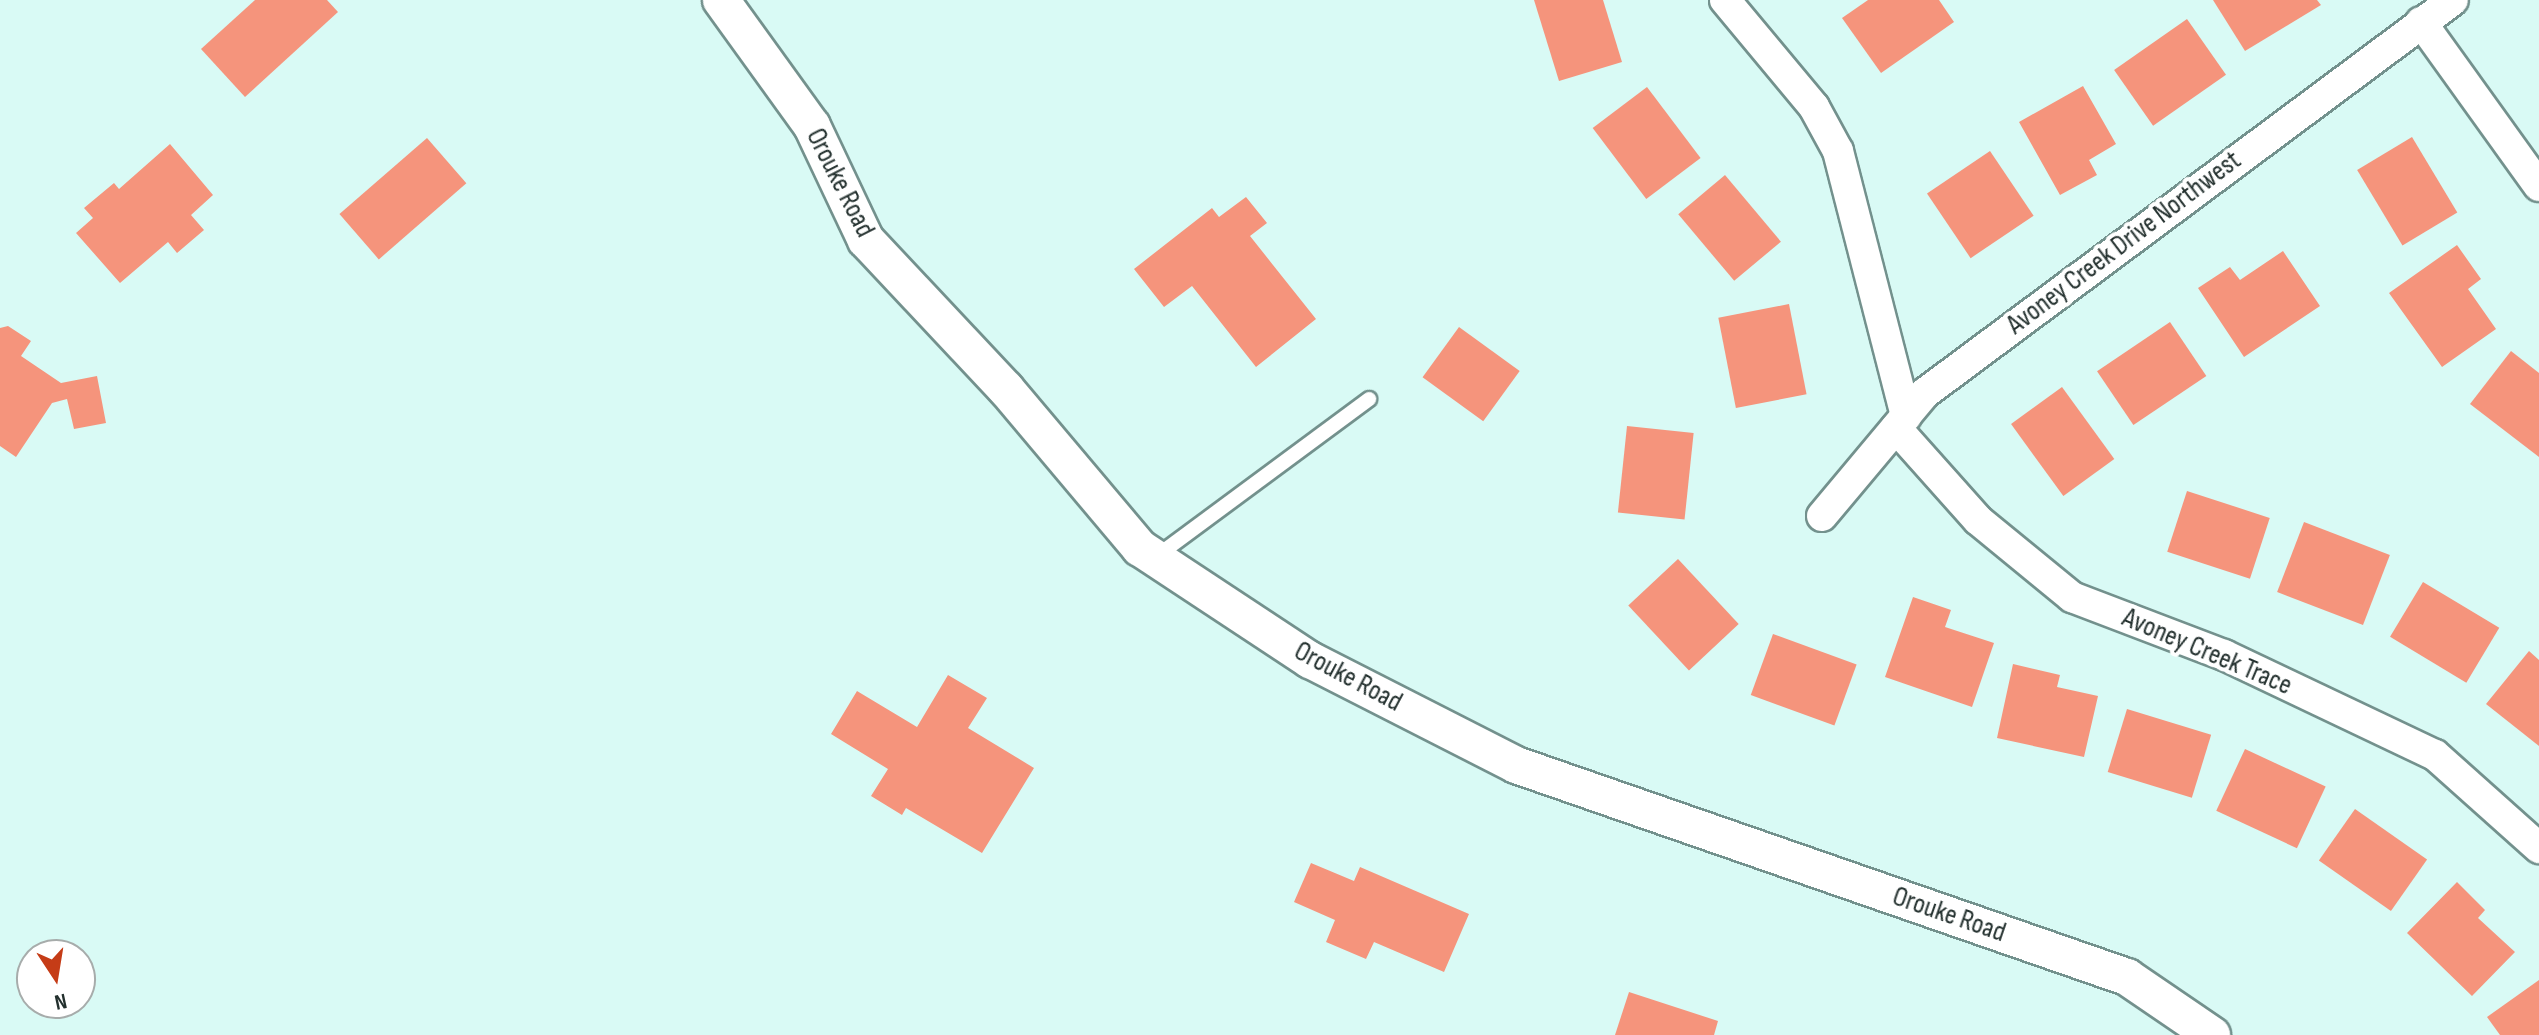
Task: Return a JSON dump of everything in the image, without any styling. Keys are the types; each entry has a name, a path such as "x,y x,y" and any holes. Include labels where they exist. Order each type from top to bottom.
{"street":[{"name":"Orouke Road","path":"721,0 812,126 866,240 1006,389 1140,548 1310,660 1516,765 2127,977 2212,1035"},
{"path":"1725,0 1814,107 1838,151 1901,422"},
{"name":"Avoney Creek Drive Northwest","path":"1822,516 1925,393 2453,0"},
{"path":"2421,22 2539,186"},
{"name":"Avoney Creek Trace","path":"1901,422 1978,520 2072,597 2224,655 2435,755 2539,848"}],"lane":[{"path":"1155,557 1369,399"}],"building":[{"path":"255,0 327,0 338,12 245,97 201,49"},
{"path":"1534,0 1603,0 1622,62 1559,81"},
{"path":"1868,0 1939,0 1954,22 1881,73 1842,18"},
{"path":"2213,0 2317,0 2321,5 2245,51"},
{"path":"2187,19 2226,75 2153,126 2114,70"},
{"path":"2083,86 2116,144 2089,160 2097,175 2060,195 2019,122"},
{"path":"1647,87 1701,158 1646,199 1593,128"},
{"path":"2412,137 2457,212 2402,245 2357,170"},
{"path":"427,138 466,183 379,259 339,214"},
{"path":"170,144 213,195 191,215 204,230 177,253 168,242 120,283 76,233 93,218 84,208 114,183 119,189"},
{"path":"1990,151 2034,216 1971,258 1927,193"},
{"path":"1725,175 1781,242 1734,281 1678,214"},
{"path":"1246,197 1267,223 1250,236 1316,319 1256,367 1192,286 1164,307 1134,269 1212,208 1219,217"},
{"path":"2457,245 2481,279 2468,289 2496,329 2442,367 2389,293"},
{"path":"2283,251 2320,306 2244,357 2198,288 2230,267 2240,280"},
{"path":"1789,304 1807,394 1736,408 1718,318"},
{"path":"2170,322 2206,376 2133,425 2097,371"},
{"path":"8,326 31,341 21,356 61,383 97,376 106,423 74,429 67,399 52,403 16,457 0,446 0,328"},
{"path":"1459,327 1520,371 1483,421 1423,377"},
{"path":"2511,351 2539,373 2539,457 2470,404"},
{"path":"2062,387 2114,459 2063,496 2011,424"},
{"path":"1627,426 1694,433 1685,520 1618,513"},
{"path":"2187,491 2270,518 2250,579 2167,552"},
{"path":"2304,522 2390,555 2363,625 2277,592"},
{"path":"1678,559 1739,624 1689,670 1628,605"},
{"path":"2423,582 2499,628 2466,683 2390,637"},
{"path":"1913,597 1951,610 1945,627 1994,643 1972,707 1885,677"},
{"path":"1773,634 1857,664 1834,726 1751,695"},
{"path":"2529,651 2539,660 2539,746 2486,704"},
{"path":"2013,664 2060,675 2057,687 2098,696 2084,757 1997,738"},
{"path":"948,675 987,698 968,728 1034,768 982,853 906,808 902,815 871,796 888,769 831,734 857,691 917,727"},
{"path":"2127,709 2211,735 2192,798 2108,772"},
{"path":"2245,749 2326,787 2297,848 2216,811"},
{"path":"2355,809 2427,859 2391,911 2319,861"},
{"path":"1311,863 1354,881 1360,867 1469,914 1444,972 1374,942 1366,959 1326,942 1335,920 1294,902"},
{"path":"2457,882 2485,910 2478,918 2515,952 2472,996 2407,933"},
{"path":"2539,980 2539,1035 2500,1035 2487,1017"},
{"path":"1629,992 1718,1021 1714,1035 1615,1035"}]}
